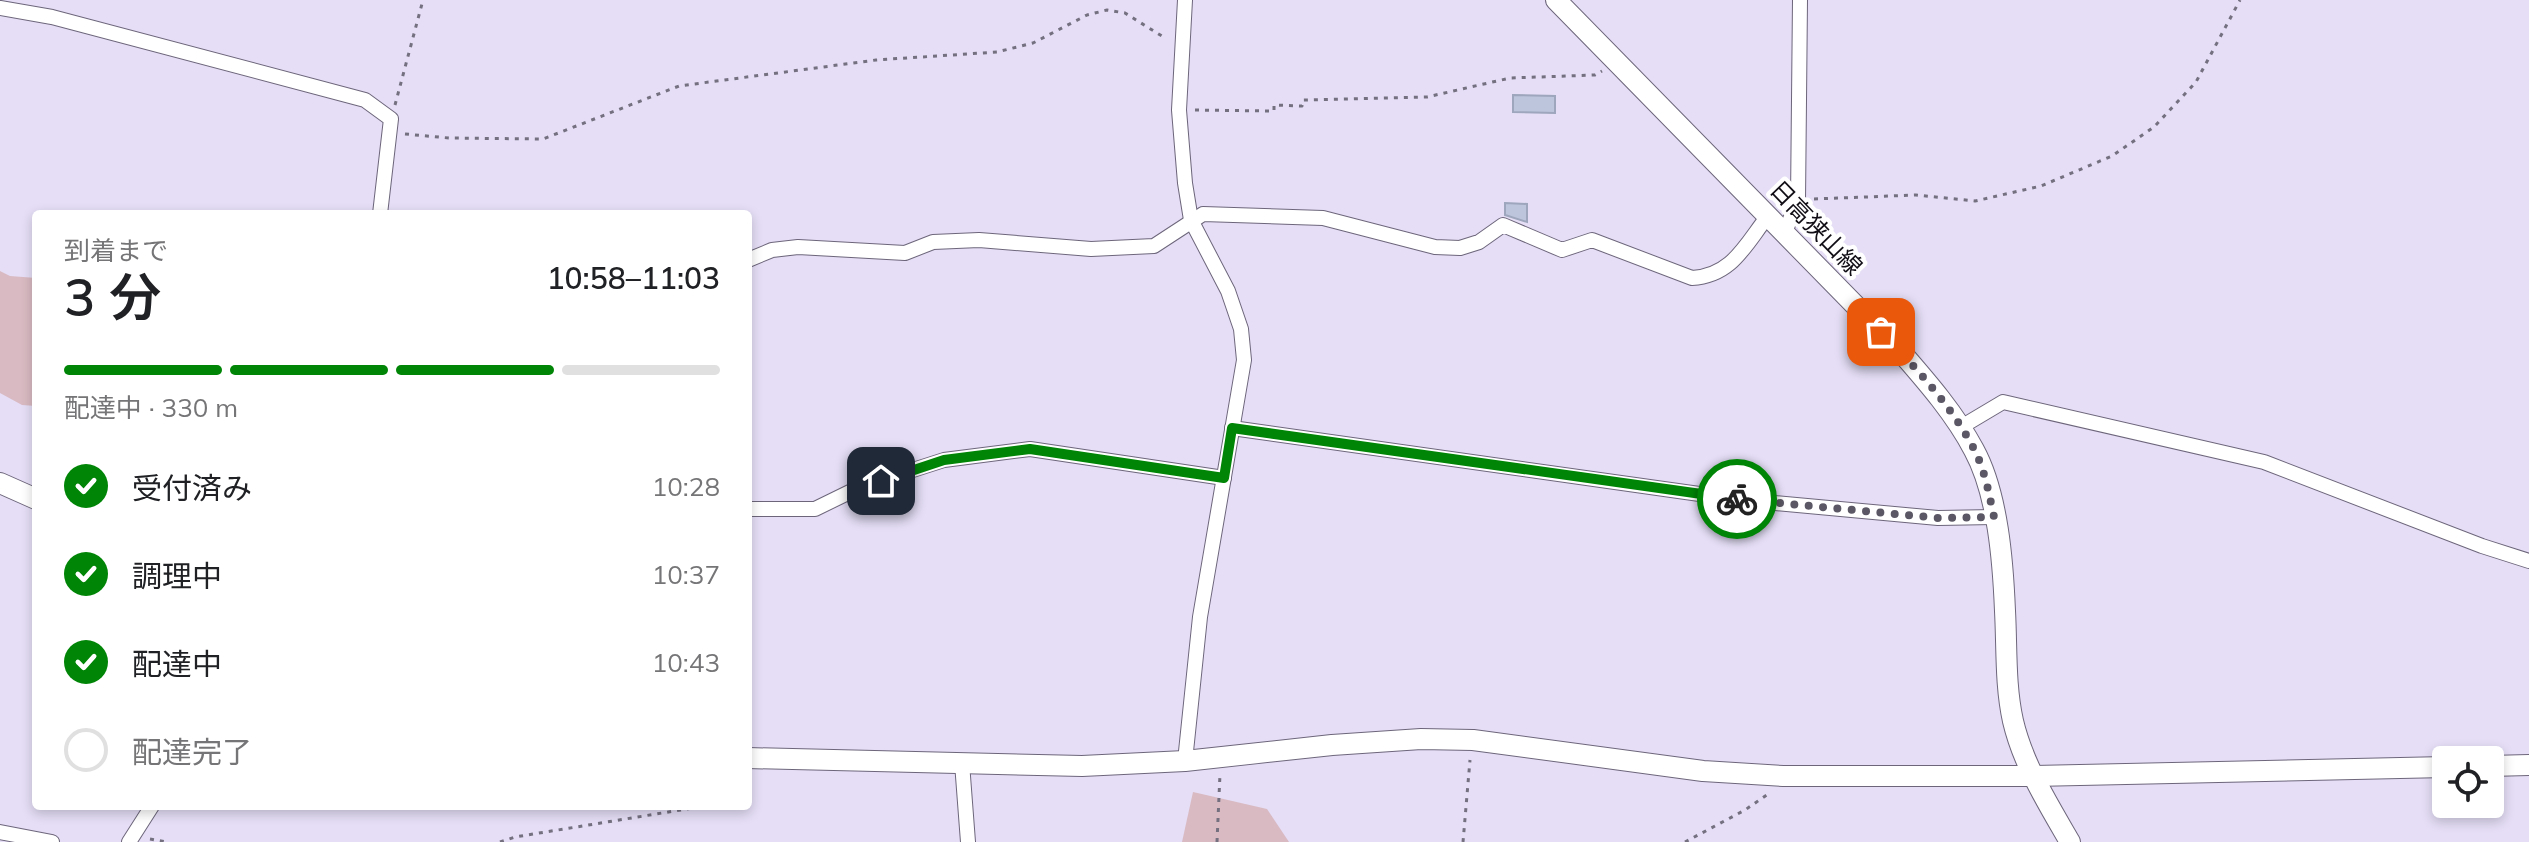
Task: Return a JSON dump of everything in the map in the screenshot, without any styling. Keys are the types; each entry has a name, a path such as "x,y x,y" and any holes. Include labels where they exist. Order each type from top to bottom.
{"street":[{"path":"1185,0 1179,110 1191,220 1228,291 1241,329 1244,360 1200,617 1185,761"},
{"name":"日高狭山線","path":"1556,0 1901,352 1961,427 1976,453 1987,483 1994,517 2004,582 2013,720 2034,776 2070,842"},
{"path":"1785,232 1798,200 1800,0"},
{"path":"0,8 52,17 365,100 390,126 380,210"},
{"path":"752,258 772,250 798,247 905,253 933,242 979,240 1091,249 1154,246 1203,214 1323,218 1435,247 1460,248 1479,242 1503,225 1562,250 1592,240 1692,278 1709,277 1723,271 1768,216"},
{"path":"1961,427 2003,402 2264,462 2529,561"},
{"path":"1232,428 1742,500 1938,518 1994,517"},
{"path":"752,509 815,509 860,487 944,460 1030,449 1224,478"},
{"path":"0,483 32,497"},
{"path":"752,758 1082,766 1185,761 1421,739 1473,740 1703,771 1783,776 2034,776 2432,767"},
{"path":"962,763 968,842"},
{"path":"2504,766 2529,765"},
{"path":"129,842 149,810"},
{"path":"0,832 52,842"}],"path":[{"path":"423,0 390,126 449,138 543,139 679,86 876,60 997,52 1033,43 1087,15 1107,10 1125,13 1181,48"},
{"path":"1798,200 1916,195 1975,201 2041,186 2112,156 2154,127 2196,82 2240,0"},
{"path":"1179,110 1274,111 1274,105 1302,106 1303,100 1427,97 1510,78 1595,75 1616,61"},
{"path":"1463,842 1473,740"},
{"path":"1217,842 1221,758"},
{"path":"1685,842 1745,810 1767,794 1783,776"},
{"path":"500,842 680,810"}],"shaded area":[{"path":"0,271 10,276 32,278 32,406 22,405 0,393"},
{"path":"1193,792 1267,809 1289,842 1182,842"}],"building":[{"path":"1513,95 1555,96 1555,113 1513,112"},
{"path":"1505,203 1527,204 1527,222 1505,215"}],"way so far":[{"path":"1737,499 1938,518 1994,517 1987,483 1976,453 1961,427 1932,388 1881,332"}],"route":[{"path":"881,481 944,460 1030,449 1224,478 1232,428 1737,499"}]}
